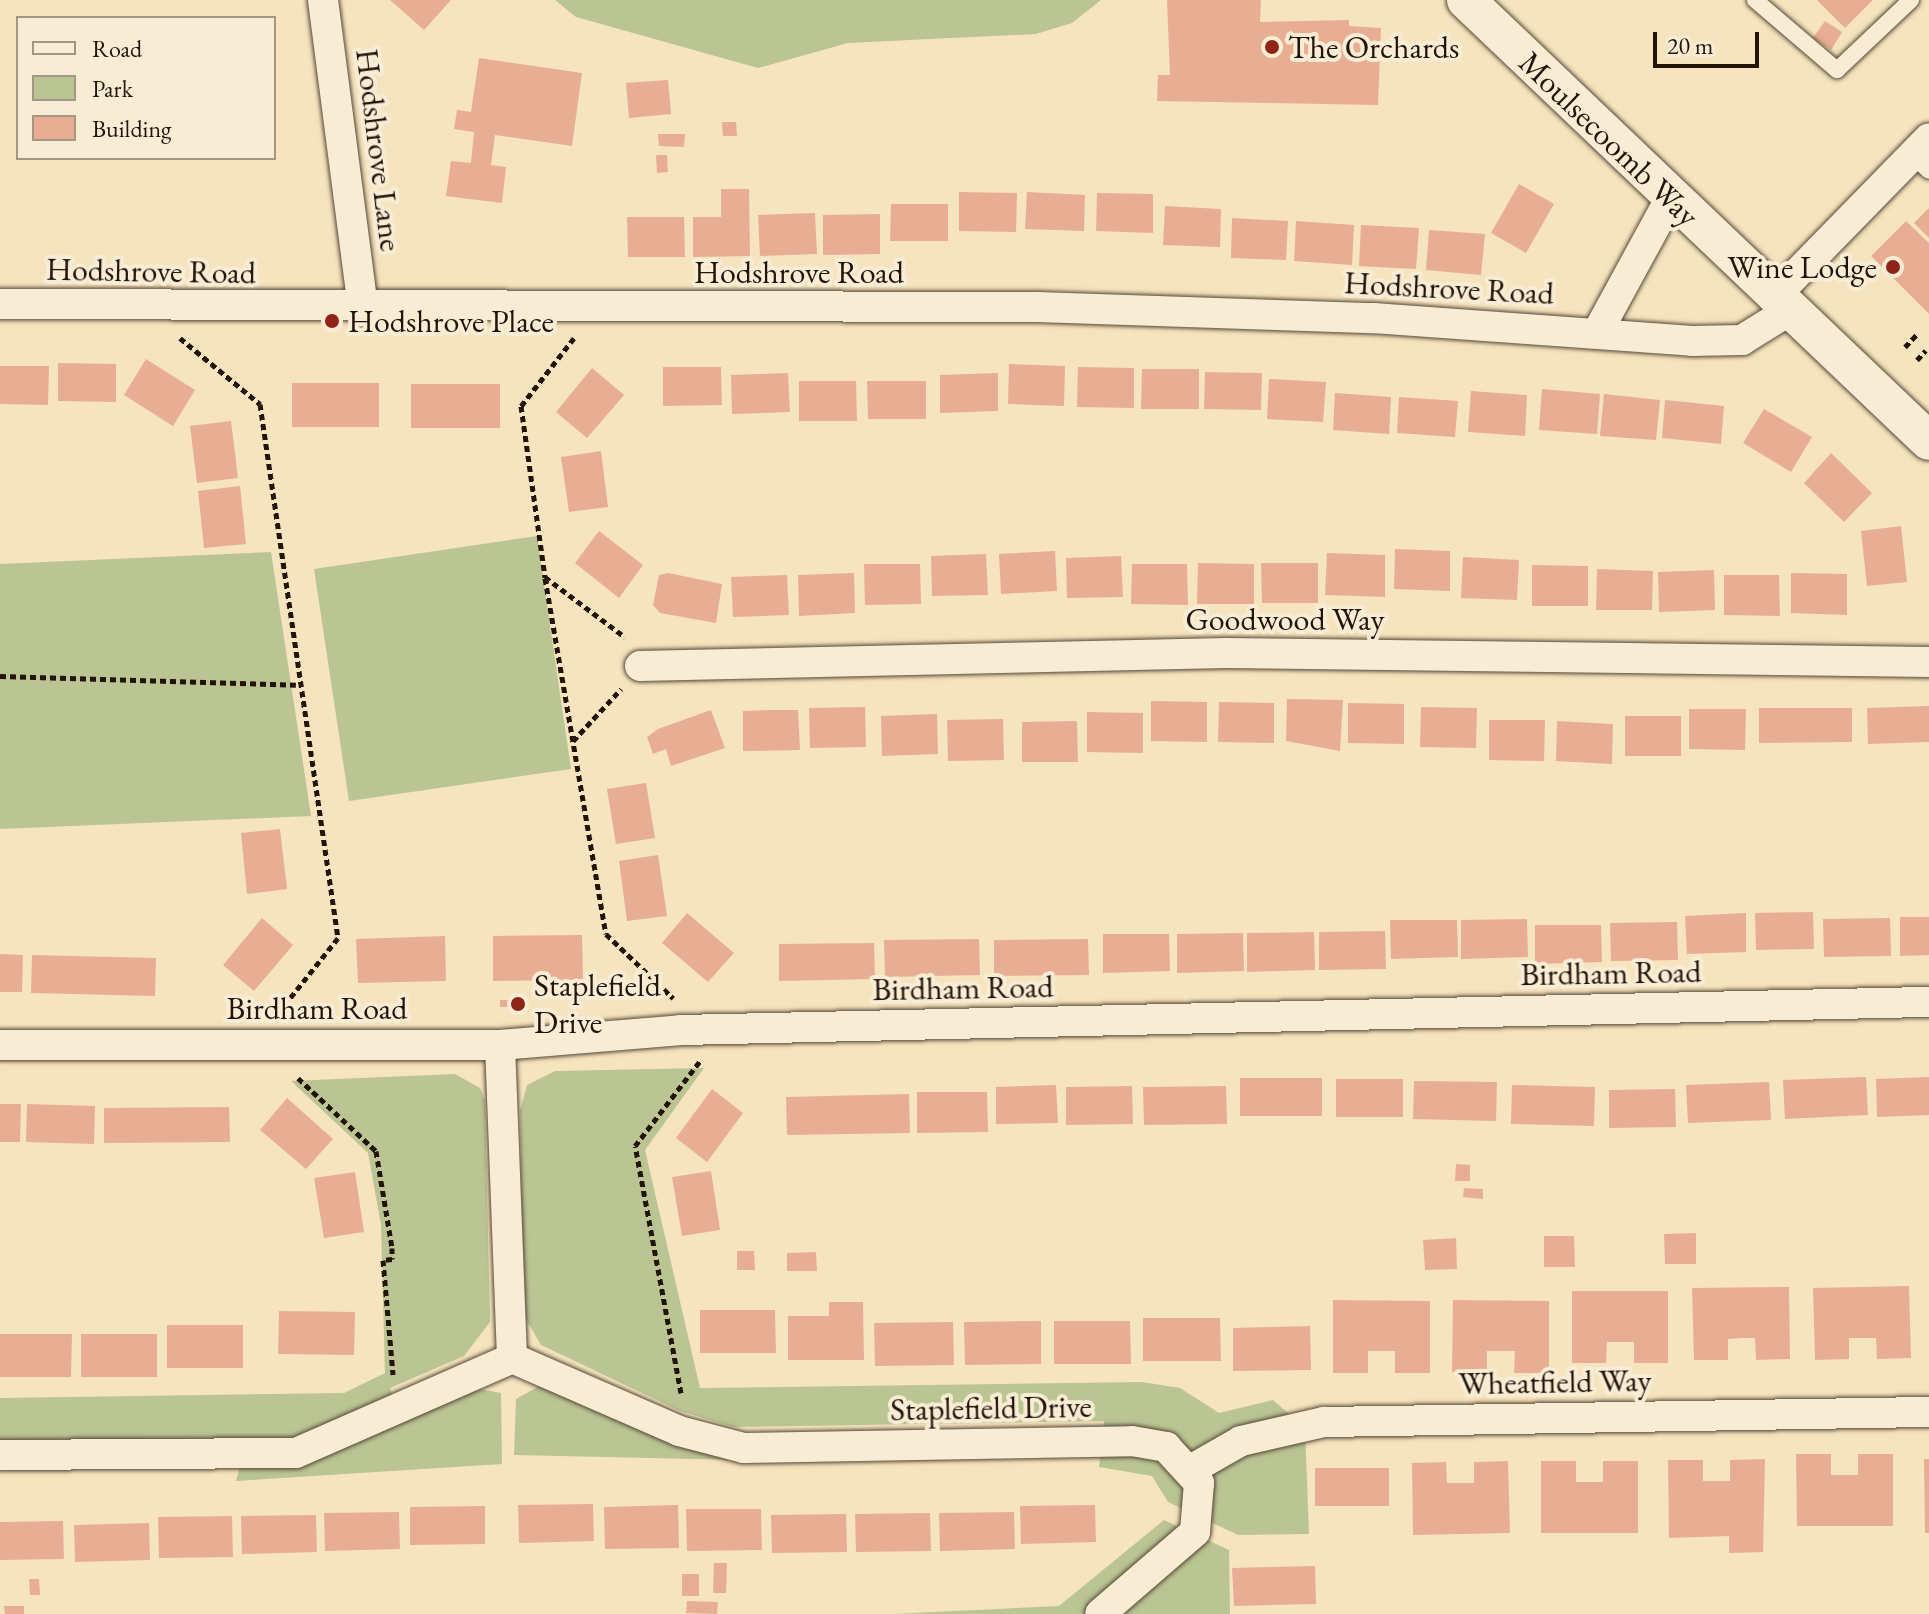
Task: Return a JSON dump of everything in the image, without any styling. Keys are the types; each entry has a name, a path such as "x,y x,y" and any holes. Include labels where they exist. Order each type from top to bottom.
{"street":[{"name":"Hodshrove Lane","path":"323,0 363,310"},
{"name":"Moulsecoomb Way","path":"1466,0 1780,305 1929,441"},
{"name":"Hodshrove Road","path":"0,304 363,310 1037,307 1742,340 1780,305 1923,155"},
{"path":"1597,333 1612,317 1654,216 1670,199"},
{"name":"Goodwood Way","path":"640,666 1227,653 1929,662"},
{"name":"Birdham Road","path":"0,1045 500,1045 681,1030 1929,1002"},
{"path":"0,1455 296,1453 512,1358 500,1045"},
{"name":"Staplefield Drive","path":"512,1358 679,1431 744,1448 1132,1441 1166,1447 1192,1469"},
{"name":"Wheatfield Way","path":"1192,1469 1241,1441 1324,1422 1929,1412"},
{"path":"1100,1614 1195,1532 1201,1494 1192,1469"}],"lane":[{"path":"1755,0 1824,66 1839,70 1911,0"}],"path":[{"path":"181,309 180,338 260,404 296,685 338,938 278,1013 278,1044"},
{"path":"1905,347 1917,334"},
{"path":"568,347 521,406 545,577 606,934 679,1009"},
{"path":"1917,360 1926,350"},
{"path":"545,577 621,629 640,666 573,741"},
{"path":"0,676 296,685"},
{"path":"681,1393 635,1146 701,1061"},
{"path":"292,1072 376,1151 392,1248 392,1259 383,1260 393,1375"}],"green space":[{"path":"555,0 1101,0 1072,23 1036,34 848,43 758,68 576,17"},
{"path":"537,536 571,769 349,801 314,569"},
{"path":"271,552 311,816 0,829 0,564"},
{"path":"704,1068 645,1150 700,1388 1142,1382 1180,1388 1219,1413 1273,1400 1305,1428 1309,1534 1238,1535 1168,1502 1152,1476 1099,1467 1104,1421 734,1427 680,1411 541,1345 523,1314 520,1111 527,1085 555,1071"},
{"path":"455,1074 480,1088 485,1100 490,1322 464,1356 390,1388 400,1420 479,1389 501,1393 502,1464 236,1481 248,1438 0,1440 0,1398 344,1393 385,1373 381,1225 368,1153 291,1081"},
{"path":"541,1385 739,1460 514,1455 516,1399"},
{"path":"1164,1520 1229,1550 1230,1614 894,1614 1059,1606"}],"building":[{"path":"390,0 451,0 424,30"},
{"name":"The Orchards","path":"1167,0 1261,0 1260,22 1349,20 1349,26 1381,28 1378,105 1157,101 1158,75 1170,75"},
{"path":"1817,0 1873,0 1845,28"},
{"path":"1825,21 1842,32 1831,50 1813,38"},
{"path":"479,58 582,73 572,146 495,135 491,165 506,167 502,203 446,196 451,161 471,163 474,132 454,129 457,110 471,112"},
{"path":"668,80 671,114 629,118 626,83"},
{"path":"722,122 736,122 737,136 723,136"},
{"path":"658,134 685,134 684,147 659,146"},
{"path":"656,155 667,155 668,172 657,173"},
{"path":"1519,184 1554,204 1526,253 1491,233"},
{"path":"721,189 749,189 750,256 693,257 693,217 721,217"},
{"path":"959,192 1017,193 1016,232 959,231"},
{"path":"1027,192 1085,195 1084,231 1025,229"},
{"path":"1097,193 1153,194 1153,233 1096,231"},
{"path":"891,204 948,204 948,241 890,241"},
{"path":"1165,206 1221,209 1220,247 1163,245"},
{"path":"1929,208 1929,238 1914,223"},
{"path":"815,213 817,254 760,256 758,215"},
{"path":"880,214 880,254 823,255 823,215"},
{"path":"627,217 684,217 685,257 628,257"},
{"path":"1232,218 1288,221 1286,260 1231,258"},
{"path":"1296,221 1354,225 1352,265 1294,261"},
{"path":"1906,221 1929,243 1929,314 1871,256"},
{"path":"1361,225 1419,228 1416,269 1359,266"},
{"path":"1429,230 1485,234 1481,275 1426,270"},
{"path":"146,359 195,390 173,426 124,395"},
{"path":"58,363 116,364 116,402 58,401"},
{"path":"1009,364 1065,366 1064,406 1008,404"},
{"path":"0,366 49,366 48,405 0,404"},
{"path":"663,367 721,367 722,405 663,406"},
{"path":"1078,367 1134,368 1134,408 1077,407"},
{"path":"592,368 624,395 587,438 556,412"},
{"path":"1142,369 1199,369 1199,409 1141,409"},
{"path":"1205,372 1262,373 1261,410 1204,409"},
{"path":"788,373 790,412 732,414 731,375"},
{"path":"998,373 998,411 940,413 940,375"},
{"path":"1269,379 1326,382 1323,422 1267,419"},
{"path":"799,381 856,381 857,421 799,421"},
{"path":"867,381 926,381 926,419 868,419"},
{"path":"292,383 379,383 379,427 292,427"},
{"path":"411,384 500,384 500,428 411,428"},
{"path":"1542,389 1600,394 1597,434 1539,430"},
{"path":"1471,391 1527,395 1525,436 1468,432"},
{"path":"1335,393 1391,397 1389,434 1333,430"},
{"path":"1604,394 1660,400 1656,440 1600,436"},
{"path":"1399,397 1458,401 1455,437 1397,433"},
{"path":"1665,400 1724,406 1721,444 1662,438"},
{"path":"1764,409 1812,437 1791,472 1743,443"},
{"path":"231,421 238,478 197,483 190,426"},
{"path":"601,451 608,507 569,512 561,457"},
{"path":"1831,453 1872,493 1844,522 1804,483"},
{"path":"240,486 246,544 204,548 198,491"},
{"path":"1901,526 1907,582 1867,586 1861,531"},
{"path":"599,531 643,565 619,598 575,563"},
{"path":"1395,549 1450,551 1450,591 1394,589"},
{"path":"1055,551 1057,591 1001,594 999,554"},
{"path":"1327,553 1385,555 1385,597 1325,595"},
{"path":"986,554 988,595 932,596 931,556"},
{"path":"1121,556 1123,597 1067,598 1066,558"},
{"path":"1463,557 1519,560 1517,600 1461,598"},
{"path":"1198,563 1254,564 1254,604 1197,604"},
{"path":"1261,563 1318,563 1318,603 1262,603"},
{"path":"864,564 920,564 921,604 865,605"},
{"path":"1132,564 1187,564 1188,605 1131,604"},
{"path":"1532,565 1588,566 1588,606 1532,606"},
{"path":"1597,569 1653,571 1652,610 1596,610"},
{"path":"1714,570 1715,610 1659,612 1658,572"},
{"path":"668,573 722,584 716,623 660,613 653,605 659,575"},
{"path":"854,573 855,613 799,616 798,575"},
{"path":"1791,573 1847,574 1847,615 1791,613"},
{"path":"787,575 789,615 733,617 731,577"},
{"path":"1724,575 1779,575 1780,616 1724,615"},
{"path":"1287,699 1343,700 1340,751 1286,741"},
{"path":"1151,701 1207,702 1207,742 1151,741"},
{"path":"1219,702 1274,703 1274,743 1218,742"},
{"path":"1348,703 1404,704 1404,744 1348,743"},
{"path":"1929,706 1929,742 1868,744 1867,708"},
{"path":"865,707 866,747 810,748 809,708"},
{"path":"1421,707 1477,708 1476,748 1420,747"},
{"path":"1759,708 1852,708 1852,742 1759,743"},
{"path":"1689,709 1746,709 1745,750 1689,749"},
{"path":"711,710 725,748 671,766 666,749 653,754 647,737 658,729"},
{"path":"798,710 800,750 743,751 743,711"},
{"path":"1087,712 1143,713 1143,753 1087,752"},
{"path":"937,714 938,754 882,756 881,716"},
{"path":"1625,716 1681,716 1681,756 1625,756"},
{"path":"1003,719 1004,760 948,761 947,720"},
{"path":"1489,720 1545,720 1544,761 1489,760"},
{"path":"1077,721 1078,762 1022,762 1022,722"},
{"path":"1557,721 1613,724 1612,764 1556,761"},
{"path":"646,783 655,838 616,844 607,789"},
{"path":"280,829 287,889 247,894 241,833"},
{"path":"658,855 667,916 627,921 619,861"},
{"path":"1813,912 1814,949 1756,950 1755,913"},
{"path":"687,913 734,953 708,982 662,943"},
{"path":"1746,913 1746,952 1687,954 1685,916"},
{"path":"1900,917 1929,917 1929,955 1900,956"},
{"path":"262,918 293,945 254,991 223,965"},
{"path":"1890,918 1891,956 1824,957 1823,919"},
{"path":"1527,919 1528,957 1461,959 1461,920"},
{"path":"1390,920 1457,920 1458,957 1391,959"},
{"path":"1677,922 1678,960 1611,961 1610,923"},
{"path":"1535,925 1601,925 1602,962 1535,964"},
{"path":"1385,931 1386,969 1319,970 1319,932"},
{"path":"1314,932 1315,970 1247,972 1247,933"},
{"path":"1243,933 1244,971 1177,973 1177,934"},
{"path":"1103,934 1169,934 1170,971 1103,973"},
{"path":"582,935 583,980 493,981 493,936"},
{"path":"445,936 446,981 358,983 356,939"},
{"path":"979,939 980,975 885,977 884,940"},
{"path":"1088,939 1089,975 994,976 994,940"},
{"path":"874,943 875,979 779,981 779,944"},
{"path":"0,954 23,955 22,992 0,992"},
{"path":"32,955 156,958 155,996 31,993"},
{"path":"500,1000 521,1000 522,1007 500,1007"},
{"path":"1866,1077 1868,1115 1785,1119 1783,1080"},
{"path":"1929,1077 1929,1115 1877,1117 1876,1079"},
{"path":"1240,1078 1322,1078 1322,1116 1240,1116"},
{"path":"1336,1079 1403,1079 1403,1117 1336,1117"},
{"path":"1414,1081 1497,1082 1496,1121 1413,1119"},
{"path":"1769,1082 1771,1120 1688,1123 1686,1085"},
{"path":"1056,1085 1058,1123 996,1124 996,1087"},
{"path":"1512,1085 1595,1087 1594,1126 1511,1124"},
{"path":"1132,1086 1133,1124 1066,1125 1066,1087"},
{"path":"1226,1086 1227,1124 1144,1125 1143,1087"},
{"path":"712,1089 743,1113 707,1162 676,1138"},
{"path":"1675,1089 1676,1127 1609,1128 1609,1090"},
{"path":"917,1092 987,1092 988,1132 917,1133"},
{"path":"909,1094 910,1133 787,1135 786,1097"},
{"path":"287,1098 333,1139 306,1169 260,1130"},
{"path":"0,1104 21,1104 20,1142 0,1142"},
{"path":"27,1104 95,1106 94,1144 26,1142"},
{"path":"229,1107 230,1142 104,1143 104,1108"},
{"path":"1456,1164 1470,1165 1470,1181 1455,1181"},
{"path":"711,1171 720,1230 682,1236 672,1177"},
{"path":"355,1172 364,1232 324,1238 314,1178"},
{"path":"1464,1188 1483,1189 1483,1199 1463,1197"},
{"path":"1696,1233 1696,1264 1665,1264 1664,1234"},
{"path":"1544,1236 1574,1236 1575,1267 1544,1267"},
{"path":"1456,1238 1457,1269 1425,1270 1423,1240"},
{"path":"737,1251 754,1251 755,1270 737,1270"},
{"path":"816,1252 817,1271 787,1271 787,1253"},
{"path":"1909,1286 1911,1358 1877,1359 1876,1338 1849,1338 1849,1359 1815,1360 1813,1288"},
{"path":"1789,1287 1790,1359 1756,1360 1755,1338 1742,1338 1728,1339 1728,1360 1694,1360 1692,1288"},
{"path":"1572,1291 1668,1291 1668,1363 1634,1363 1634,1342 1607,1342 1606,1363 1572,1363"},
{"path":"1333,1300 1430,1301 1430,1373 1395,1373 1395,1351 1368,1351 1368,1373 1333,1373"},
{"path":"1453,1300 1549,1301 1549,1373 1514,1373 1515,1351 1487,1351 1487,1372 1452,1372"},
{"path":"829,1302 863,1302 864,1360 788,1360 788,1316 829,1316"},
{"path":"700,1310 775,1310 776,1353 700,1353"},
{"path":"279,1311 355,1312 354,1355 278,1354"},
{"path":"1143,1318 1220,1318 1221,1361 1143,1361"},
{"path":"1041,1321 1041,1364 965,1365 964,1322"},
{"path":"1054,1321 1130,1321 1131,1364 1054,1364"},
{"path":"953,1322 954,1365 875,1366 874,1323"},
{"path":"167,1325 243,1325 243,1368 167,1368"},
{"path":"1310,1326 1311,1370 1233,1371 1233,1328"},
{"path":"0,1334 72,1334 71,1377 0,1377"},
{"path":"81,1334 157,1334 157,1377 81,1377"},
{"path":"1796,1454 1831,1454 1831,1475 1858,1475 1858,1454 1893,1454 1893,1526 1797,1526"},
{"path":"1765,1459 1763,1552 1729,1553 1729,1536 1669,1538 1668,1460 1703,1460 1703,1481 1730,1481 1730,1460"},
{"path":"1924,1459 1929,1459 1929,1533 1925,1533"},
{"path":"1508,1461 1510,1533 1413,1535 1412,1463 1446,1462 1447,1483 1474,1483 1474,1462"},
{"path":"1541,1461 1576,1461 1576,1482 1603,1482 1603,1461 1638,1461 1638,1533 1541,1533"},
{"path":"1315,1468 1389,1468 1389,1506 1315,1506"},
{"path":"593,1504 594,1541 519,1543 518,1505"},
{"path":"678,1505 679,1548 605,1549 604,1507"},
{"path":"1095,1505 1096,1542 1021,1544 1020,1506"},
{"path":"485,1506 485,1544 410,1545 410,1507"},
{"path":"686,1509 761,1509 762,1550 687,1551"},
{"path":"399,1512 400,1549 325,1551 324,1513"},
{"path":"1014,1512 1015,1549 940,1551 939,1513"},
{"path":"930,1513 931,1551 856,1552 855,1514"},
{"path":"846,1514 847,1552 772,1553 771,1515"},
{"path":"316,1515 317,1552 242,1554 241,1516"},
{"path":"232,1516 233,1557 159,1558 158,1517"},
{"path":"63,1521 64,1559 0,1560 0,1522"},
{"path":"149,1523 150,1560 75,1562 74,1525"},
{"path":"714,1563 727,1563 726,1593 713,1593"},
{"path":"1315,1566 1316,1604 1234,1606 1232,1568"},
{"path":"682,1574 699,1574 699,1596 682,1596"},
{"path":"29,1579 39,1579 40,1595 30,1595"},
{"path":"687,1601 718,1602 717,1614 686,1613"},
{"path":"4,1606 24,1606 24,1614 5,1614"}],"place":[{"name":"The Orchards","path":"1272,47"},
{"name":"Wine Lodge","path":"1893,267"},
{"name":"Hodshrove Place","path":"332,321"},
{"name":"Staplefield Drive","path":"518,1004"}]}
